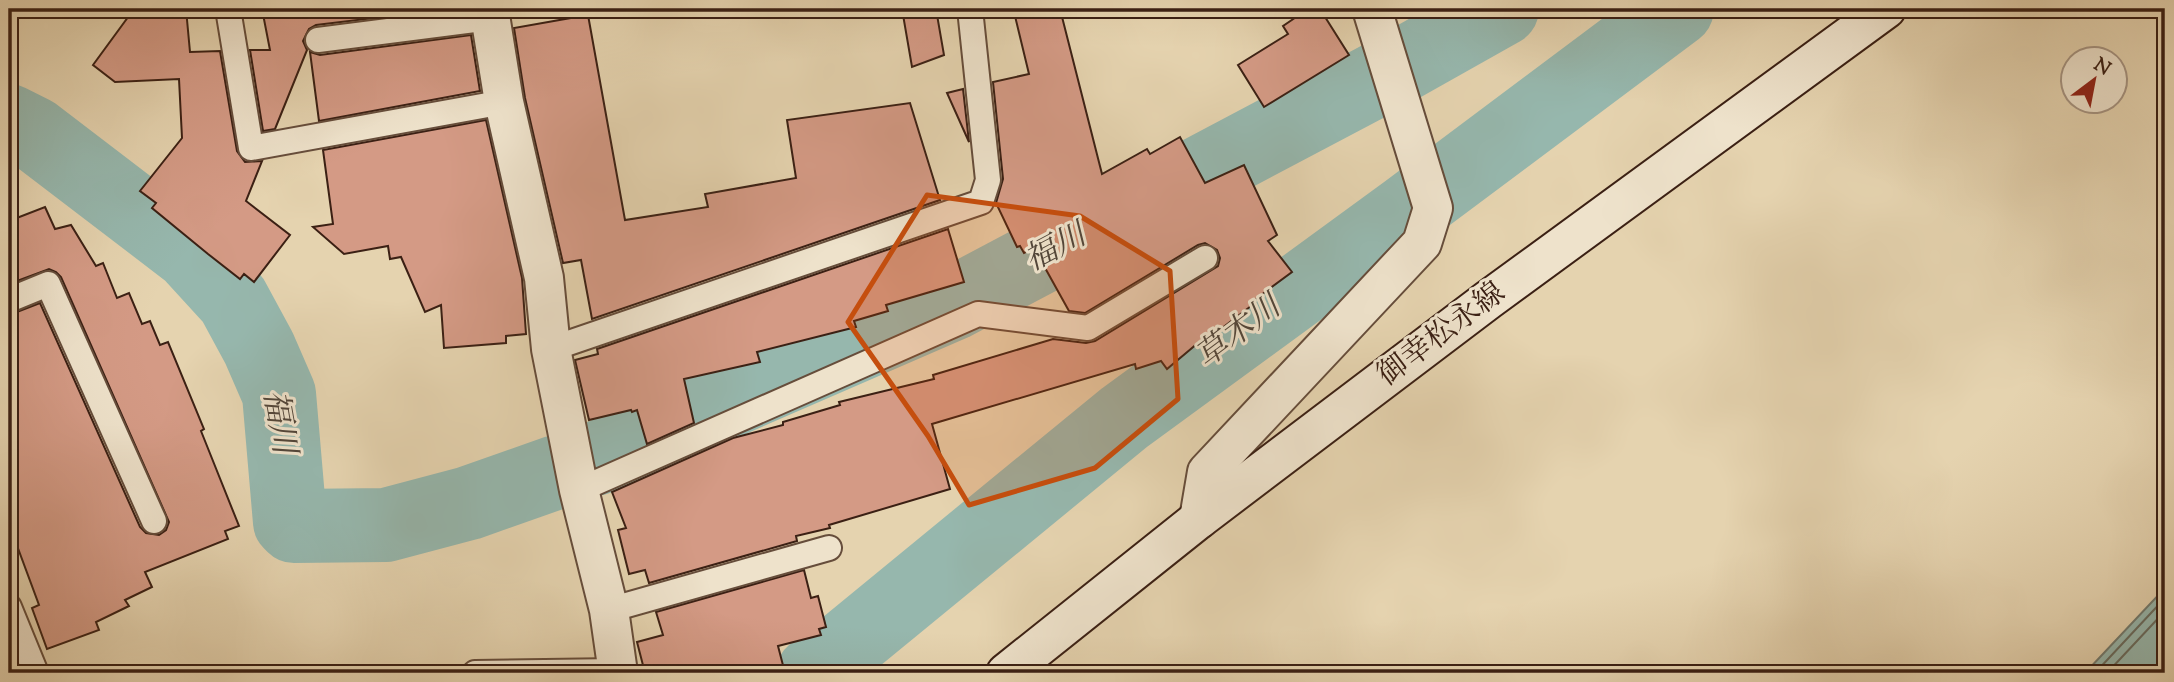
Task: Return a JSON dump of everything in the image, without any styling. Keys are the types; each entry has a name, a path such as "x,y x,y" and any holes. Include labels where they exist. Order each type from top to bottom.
{"street":[{"path":"1199,519 1207,472 1422,243 1430,196 1372,9"},
{"name":"御幸松永線","path":"1006,673 1199,519 1488,300 1886,9"},
{"path":"490,13 504,102 544,278 551,349 579,490 609,610 618,672"}],"lane":[{"path":"228,9 251,148 504,102"},
{"path":"551,349 981,202 988,180 970,9"},
{"path":"317,40 490,13"},
{"path":"579,490 978,314 1088,328 1205,258"},
{"path":"9,300 48,284 154,521"},
{"path":"609,610 829,548"},
{"path":"9,607 36,673"},
{"path":"475,673 618,672"}],"highlighted area":[{"path":"927,195 1080,216 1170,271 1178,399 1095,468 969,505 928,436 848,322"}],"water":[{"path":"2165,588 2165,673 2085,673"}],"building":[{"path":"134,9 186,9 190,52 220,51 237,151 245,162 262,161 246,201 290,235 254,282 244,274 240,279 208,254 152,208 156,203 140,191 182,138 179,79 115,82 93,65"},
{"path":"262,9 407,9 408,14 316,25 309,29 303,41 307,50 275,129 263,131 250,50 270,50"},
{"path":"902,9 936,9 944,55 912,67"},
{"path":"1044,9 1060,9 1102,174 1147,149 1150,154 1180,137 1205,183 1244,165 1277,235 1268,241 1292,272 1213,335 1211,332 1167,369 1161,361 1136,369 1135,364 932,424 950,489 829,525 830,528 796,536 797,541 649,583 645,570 629,574 618,530 626,528 612,492 733,438 783,425 783,422 840,405 839,402 934,379 933,375 1053,339 1086,343 1095,341 1218,266 1220,258 1217,250 1205,243 1198,245 1085,313 1069,311 1034,248 1024,253 1020,246 1017,247 996,203 1003,179 993,82 1029,74 1015,16"},
{"path":"1308,9 1320,9 1349,55 1264,107 1238,65 1288,34 1283,26"},
{"path":"588,15 625,220 708,207 705,194 796,178 787,120 910,103 940,200 592,319 581,260 563,263 525,98 514,28"},
{"path":"471,35 480,91 319,121 310,52 320,55"},
{"path":"963,89 969,142 947,93"},
{"path":"486,120 522,278 526,334 506,336 506,343 444,348 441,305 425,312 401,257 390,259 388,246 344,254 313,227 333,224 323,150"},
{"path":"45,207 55,229 71,225 96,266 103,263 117,298 129,293 142,324 150,321 160,345 168,342 204,429 201,431 239,526 225,531 228,539 145,572 152,587 125,600 129,606 96,622 99,630 47,649 32,608 39,605 9,524 9,315 40,303 140,527 146,533 159,535 166,530 169,522 61,277 49,269 9,284 9,221"},
{"path":"948,229 964,282 886,305 888,311 854,321 856,327 757,352 760,362 684,379 694,423 647,444 637,410 589,420 575,360 598,354 597,349"},
{"path":"804,570 811,598 818,596 826,627 819,629 821,635 778,646 785,673 645,673 637,642 663,635 656,612"}],"waterway":[{"name":"福川","path":"595,459 954,303 1374,81 1502,9"},
{"name":"草木川","path":"813,673 1124,418 1677,9"},
{"name":"福川","path":"9,121 33,133 190,253 233,300 259,348 279,394 290,522 294,526 386,525 469,503 557,472"}]}
